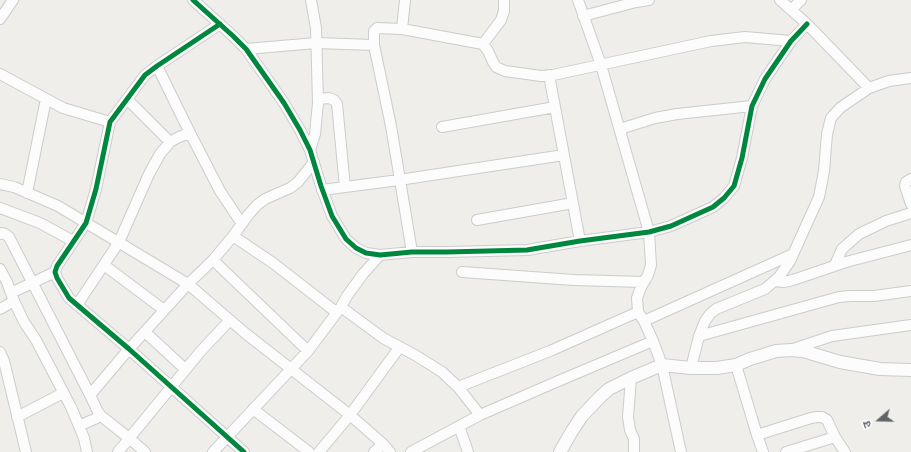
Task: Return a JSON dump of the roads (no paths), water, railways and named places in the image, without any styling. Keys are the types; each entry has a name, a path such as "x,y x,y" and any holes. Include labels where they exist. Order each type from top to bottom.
{"street":[{"path":"0,19 13,0"},
{"path":"193,0 246,49 284,102 310,150 322,190 332,216 346,238 356,248 366,253 380,255 412,252 527,250 649,232 671,226 713,207 724,198 734,186 742,158 752,106 765,79 791,41 807,24"},
{"path":"310,150 315,134 318,99 316,28 311,0"},
{"path":"402,29 405,0"},
{"path":"483,44 501,20 504,11 504,0"},
{"path":"578,0 601,64 649,232 650,265 648,275 637,298 638,312 653,341 662,366 681,452"},
{"path":"584,16 649,0"},
{"path":"780,0 807,24 869,88"},
{"path":"791,10 801,0"},
{"path":"220,24 145,75 110,122 96,189 86,223 57,266 55,272 57,278 70,298 77,305 130,349 244,452"},
{"path":"412,252 391,126 374,45 374,31 377,28 402,29 483,44 496,67 505,71 541,76 549,76 711,41 745,37 791,41"},
{"path":"246,49 316,43 374,45"},
{"path":"157,66 220,191 242,224"},
{"path":"0,74 63,108 110,122"},
{"path":"549,76 580,241"},
{"path":"691,368 699,336 705,321 710,314 716,309 765,289 779,277 793,254 819,197 824,171 827,134 831,118 840,108 869,88 889,81 911,78"},
{"path":"318,99 329,98 334,100 337,104 345,187"},
{"path":"27,192 46,99"},
{"path":"127,99 170,142"},
{"path":"620,129 655,118 676,114 752,106"},
{"path":"442,127 555,107"},
{"path":"77,305 119,242 149,174 160,154 170,142 190,133"},
{"path":"322,190 400,180 564,155"},
{"path":"90,395 164,310 213,260 234,236 257,205 265,199 290,188 298,182 314,162"},
{"path":"911,179 906,182 905,186 911,204"},
{"path":"0,184 14,187 58,206 188,284 245,334 350,415 390,452"},
{"path":"477,220 573,203"},
{"path":"0,208 40,224 73,241"},
{"path":"835,265 842,249 859,234 886,220 911,213"},
{"path":"0,234 2,233 9,236 97,410 101,416 145,452"},
{"path":"234,236 338,309 399,348 415,355 442,372 458,387 480,415"},
{"path":"774,282 793,280 835,265 911,245"},
{"path":"644,321 793,254"},
{"path":"213,452 308,351 363,274 380,255"},
{"path":"213,260 308,351"},
{"path":"104,265 164,310"},
{"path":"0,269 24,322 36,340 71,407 84,438 87,452"},
{"path":"0,309 12,297 32,282 55,272"},
{"path":"462,272 574,280 644,282"},
{"path":"699,336 839,297 874,296 911,291"},
{"path":"458,387 550,351 638,312"},
{"path":"118,452 171,386 230,320"},
{"path":"791,350 832,336 911,325"},
{"path":"145,332 186,369"},
{"path":"411,452 480,415 653,341"},
{"path":"319,452 350,415 399,348"},
{"path":"560,452 582,416 609,390 630,378 662,366 717,368 736,365 776,351 791,350 803,351 840,362 880,369 911,370"},
{"path":"0,352 4,361 26,452"},
{"path":"736,365 763,452"},
{"path":"630,378 628,417 630,430 634,439 634,452"},
{"path":"17,417 63,393"},
{"path":"253,409 308,452"},
{"path":"79,426 101,416"},
{"path":"757,435 817,417 822,417 827,420 835,437 845,452"},
{"path":"459,426 468,452"},
{"path":"786,452 835,437"},
{"path":"374,452 383,444"}]}
